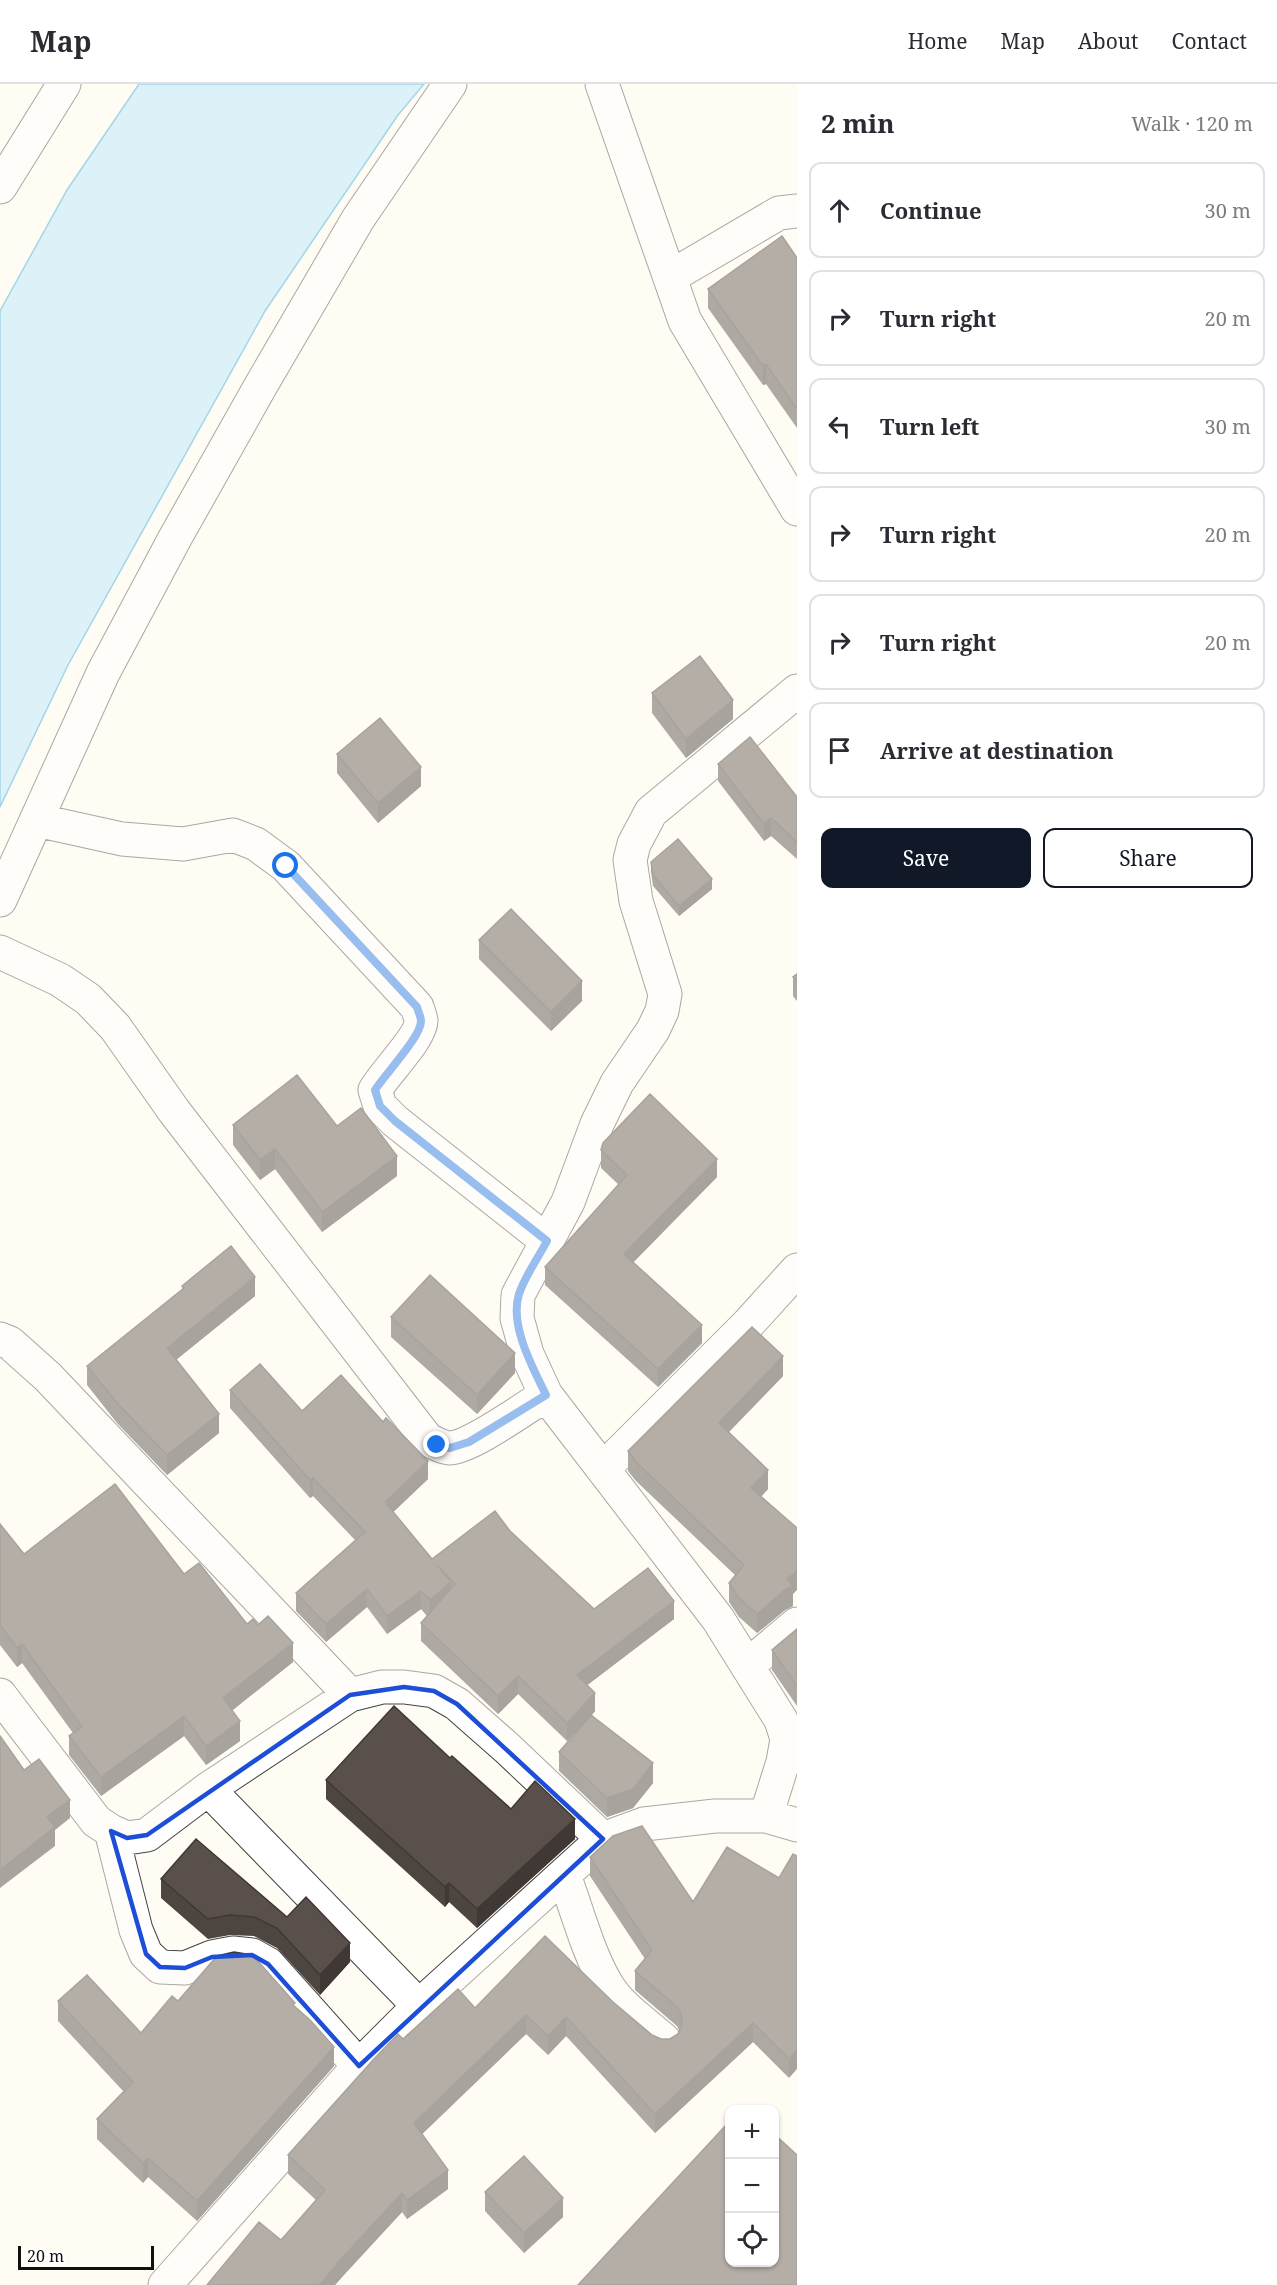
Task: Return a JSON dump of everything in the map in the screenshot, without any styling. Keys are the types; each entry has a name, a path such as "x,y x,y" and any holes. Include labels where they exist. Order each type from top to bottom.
{"street":[{"path":"0,187 64,84"},
{"path":"0,900 103,673 248,407 358,219 450,84"},
{"path":"602,84 685,321 797,509"},
{"path":"670,277 779,213 797,211"},
{"path":"165,2285 359,2066 419,2006 603,1839 644,1824 716,1816 782,1820 783,1762 787,1739 781,1720 718,1620 546,1395 526,1354 517,1318 518,1295 568,1202 597,1124 617,1083 662,1011 665,994 636,901 630,860 634,844 651,812 797,691"},
{"path":"36,820 122,839 150,842 183,844 233,835 256,844 286,866 417,1007 422,1021 418,1035 375,1090 380,1106 395,1121 547,1241"},
{"path":"0,952 60,980 88,999 115,1027 174,1111 427,1439 437,1445 450,1448 469,1442 546,1395"},
{"path":"603,1469 748,1324 797,1270"},
{"path":"0,1338 10,1343 48,1377 350,1695"},
{"path":"747,1666 797,1624"},
{"path":"0,1695 96,1821 127,1838 147,1835 208,1789 350,1695 382,1687 404,1687 434,1691 449,1700 507,1748 603,1839"},
{"path":"208,1789 419,2006"},
{"path":"111,1831 136,1930 146,1954 160,1967 177,1968 185,1968 212,1957 232,1953 252,1955 267,1964 359,2066"},
{"path":"564,1875 607,1986 625,2006 664,2040"}],"highlighted area":[{"path":"404,1687 434,1691 457,1704 603,1839 359,2066 268,1964 252,1955 212,1957 185,1968 160,1967 146,1954 111,1831 127,1838 147,1835 350,1695"}],"water":[{"path":"139,84 424,84 398,115 265,311 68,665 0,807 0,311 67,190"}],"building":[{"path":"782,236 797,258 797,409 766,364 763,366 708,289"},
{"path":"700,656 733,700 686,739 652,693"},
{"path":"380,718 421,767 378,803 337,754"},
{"path":"750,737 797,797 797,842 771,818 764,824 718,764"},
{"path":"678,839 712,879 679,906 653,875 651,862"},
{"path":"511,909 582,981 551,1012 479,940"},
{"path":"297,1075 337,1126 361,1108 397,1156 322,1212 275,1149 260,1160 233,1125"},
{"path":"650,1094 717,1159 624,1254 702,1325 658,1369 545,1267 627,1175 601,1150 603,1143"},
{"path":"231,1246 255,1277 167,1348 219,1414 167,1455 117,1403 87,1366 184,1288 182,1286"},
{"path":"430,1275 515,1353 477,1395 391,1317"},
{"path":"752,1327 783,1356 719,1423 768,1470 751,1488 797,1528 797,1571 787,1579 793,1586 757,1614 739,1598 729,1583 744,1565 636,1462 628,1451"},
{"path":"260,1364 302,1411 341,1375 383,1422 386,1418 428,1461 385,1502 432,1559 495,1511 510,1531 594,1609 648,1568 674,1601 577,1675 595,1693 567,1723 518,1676 498,1696 421,1623 455,1584 437,1565 451,1582 430,1600 421,1591 387,1616 367,1589 326,1624 296,1593 365,1532 313,1478 310,1480 230,1390"},
{"path":"115,1484 184,1574 199,1563 247,1624 253,1619 258,1625 268,1616 293,1643 223,1698 240,1721 206,1746 184,1716 101,1777 69,1736 82,1727 22,1644 17,1648 0,1625 0,1524 24,1554"},
{"path":"797,1629 797,1686 772,1650"},
{"path":"394,1706 450,1758 452,1756 511,1809 535,1781 575,1819 477,1909 449,1883 445,1887 326,1780"},
{"path":"591,1715 653,1763 633,1789 607,1798 559,1752"},
{"path":"0,1736 24,1770 39,1759 70,1800 47,1817 55,1827 0,1870"},
{"path":"642,1826 693,1902 727,1847 779,1878 793,1854 797,1856 797,2050 789,2059 753,2023 655,2114 566,2017 548,2036 526,2015 414,2123 448,2170 407,2200 402,2193 320,2285 207,2285 259,2222 281,2240 325,2190 288,2155 398,2034 403,2039 458,1989 475,2008 545,1936 613,2002 652,2035 661,2039 670,2039 678,2034 682,2024 681,2014 677,2007 635,1971 652,1950 590,1857 613,1836"},
{"path":"196,1839 287,1917 306,1897 350,1943 320,1975 277,1928 254,1917 230,1915 208,1919 161,1879"},
{"path":"234,1952 256,1959 295,2003 293,2005 334,2047 197,2201 148,2158 143,2163 97,2119 133,2082 58,2001 87,1975 141,2033 172,1996 178,2001 217,1956"},
{"path":"725,2126 725,2267 779,2267 779,2139 797,2155 797,2285 578,2285"},
{"path":"524,2156 563,2198 524,2233 485,2192"}],"route":[{"path":"286,866 417,1007 422,1021 418,1035 375,1090 380,1106 395,1121 547,1241 518,1295 517,1318 526,1354 546,1395 469,1442 450,1448 437,1445"}]}
